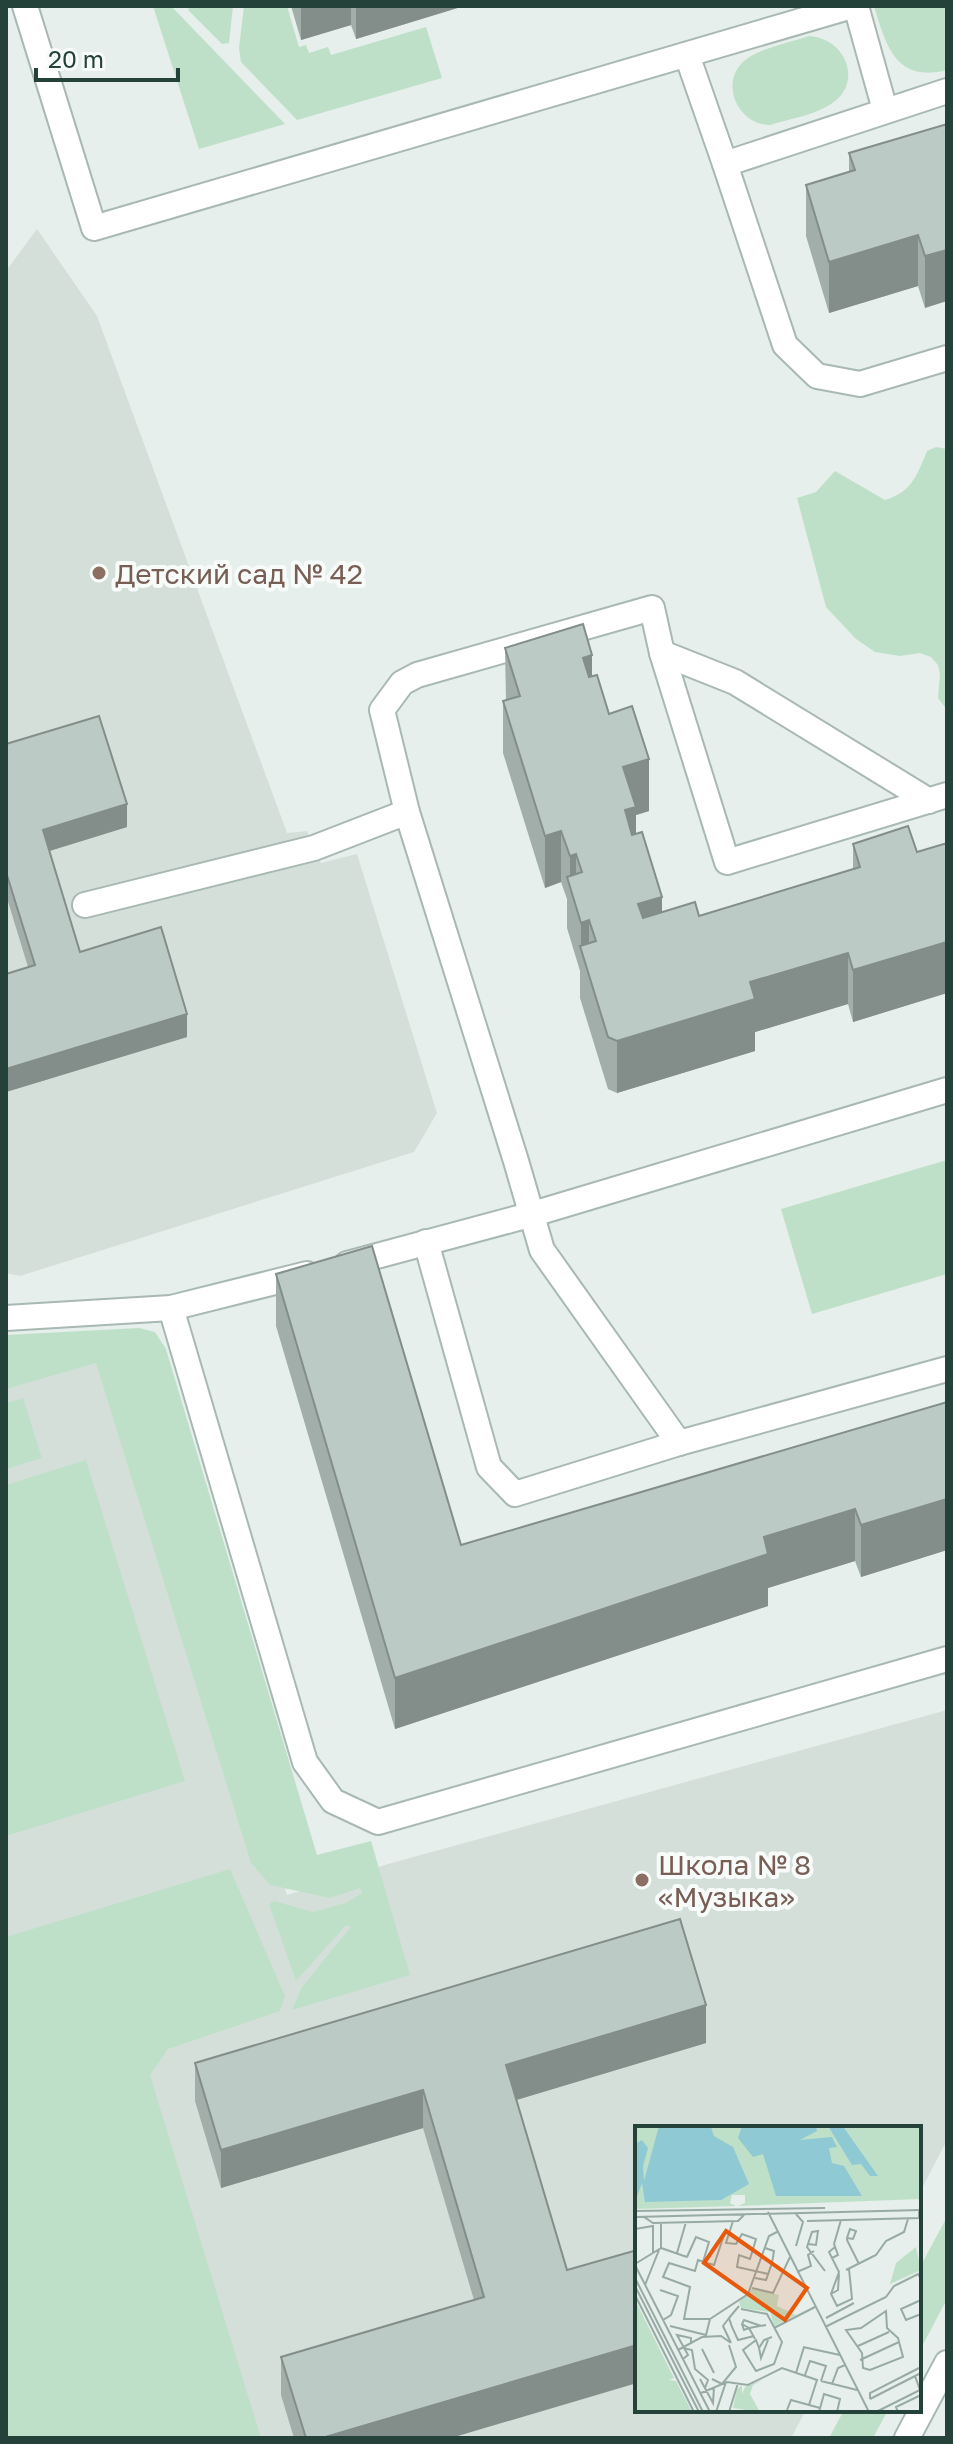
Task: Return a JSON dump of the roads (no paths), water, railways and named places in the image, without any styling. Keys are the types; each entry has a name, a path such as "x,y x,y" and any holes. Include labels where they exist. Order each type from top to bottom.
{"street":[{"path":"25,6 94,228 854,6 885,110"},
{"path":"687,55 785,345 817,376 860,384 947,358"},
{"path":"725,164 947,91"},
{"path":"679,1443 542,1250 407,812 382,710 402,683 417,675 652,608 662,653 727,862 938,798"},
{"path":"662,653 735,682 938,798"},
{"path":"85,905 314,848 407,812"},
{"path":"6,1318 171,1308 240,1292 533,1214 947,1090"},
{"path":"426,1242 489,1467 515,1494 679,1443 947,1369"},
{"path":"171,1308 305,1762 333,1801 378,1822 947,1659"},
{"path":"921,2412 947,2363"},
{"path":"907,2438 921,2412"}],"place":[{"name":"Детский сад № 42","path":"99,573"},
{"name":"Школа № 8 «Музыка»","path":"642,1880"}]}
